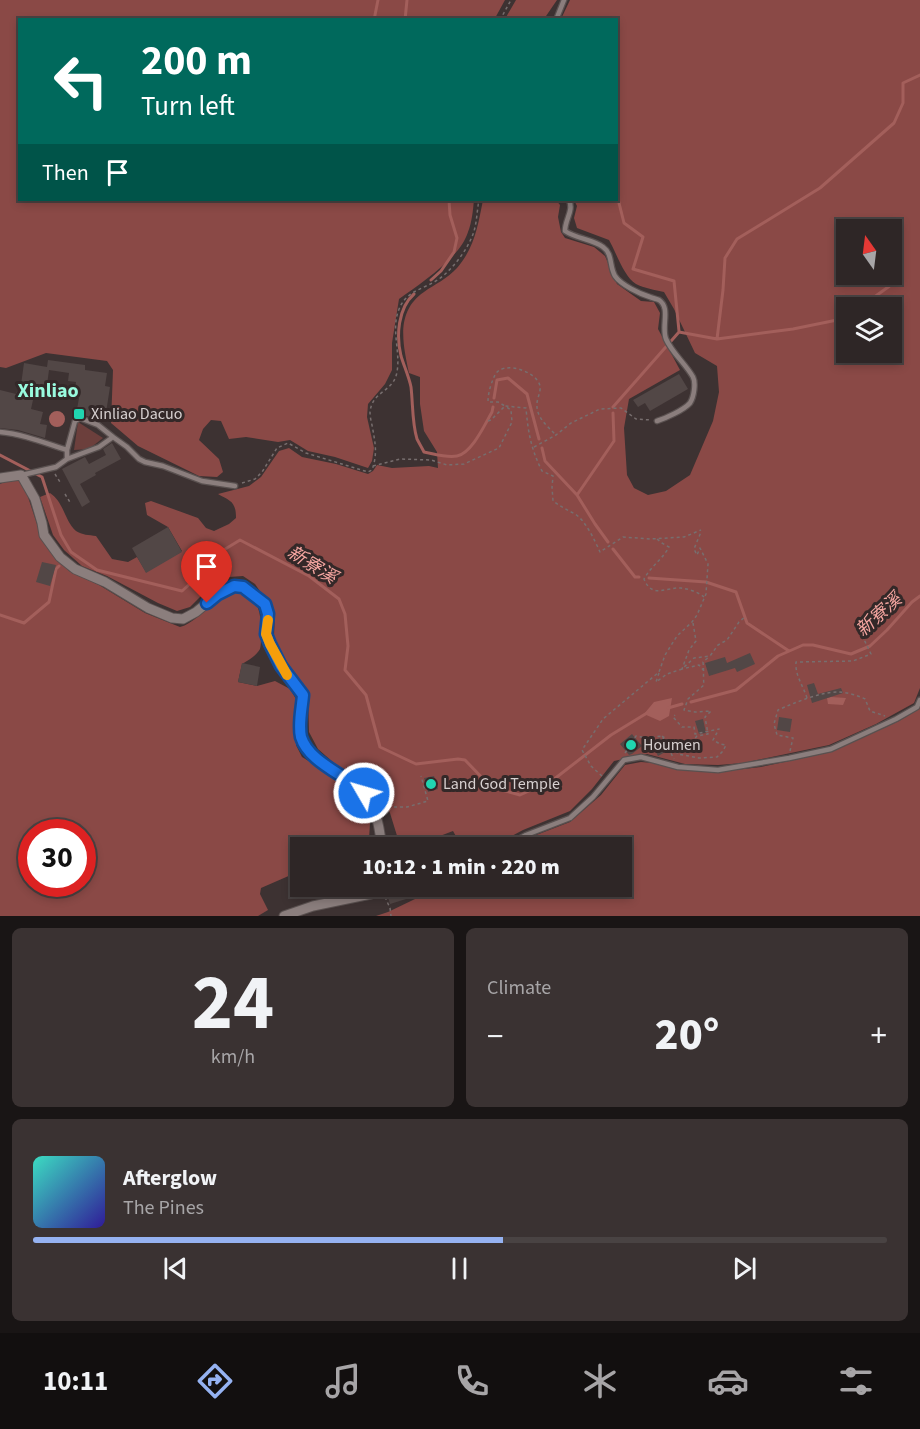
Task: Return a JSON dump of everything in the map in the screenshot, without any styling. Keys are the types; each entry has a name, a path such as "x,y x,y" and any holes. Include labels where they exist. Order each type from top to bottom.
{"street":[{"path":"0,478 25,475 35,499 44,535 60,557 75,569 105,582 148,608 172,618 183,619 196,612 218,594 234,586 243,587 265,604 268,614 266,634 270,644 281,666 303,695 300,724 306,746 325,765 356,784 364,793 379,822 381,837"},
{"path":"284,916 348,897"}],"lane":[{"path":"557,18 564,0"},
{"path":"570,201 570,213 565,223 565,231 603,247 610,253 611,265 616,277 638,293 658,299 664,307 663,328 666,340 694,379 690,403 669,417 657,420"},
{"path":"67,459 67,450 75,421 80,418 98,425 145,462 163,466 202,481 235,486"},
{"path":"0,432 22,436 67,450"},
{"path":"25,475 56,466 67,459 99,447 113,437"},
{"path":"522,837 570,818 593,798 624,760 642,758 678,767 718,770 789,758 831,749 896,719 917,707 920,700"}],"path":[{"path":"501,18 511,0"},
{"path":"235,486 255,479 277,448 288,443 306,453 368,472 372,470 376,447 370,414 372,403 378,394 390,386 395,377 398,312 408,294 438,279 453,267 474,233 478,201"},
{"path":"373,466 400,459 431,460 447,465 464,464 499,448 512,422 511,410 498,402 488,402 495,374 503,367 526,371 534,376 540,386 536,406 539,416 556,435"},
{"path":"488,421 505,406"},
{"path":"505,406 525,408 528,436 535,457 542,471 554,476 553,501 563,509 577,515 591,534 600,552 623,537 638,539 684,537 701,530 694,549 697,555 700,548 708,564 705,596 697,615 677,636 665,655 656,682 667,674 699,665 705,672"},
{"path":"533,447 556,435 571,423 600,409 621,408 636,419 657,420"},
{"path":"65,494 71,504"},
{"path":"657,538 669,547 661,559 650,567 644,579 646,585 652,589 664,591 681,588 705,596"},
{"path":"625,754 636,736 647,738 662,736 686,749 697,736 708,734 705,717 711,711 684,710 688,699 704,685 703,662 718,645 727,640 744,617"},
{"path":"682,669 689,650 696,641 692,622"},
{"path":"808,698 796,672 796,662 853,661 870,654 860,629"},
{"path":"682,669 694,657 710,656"},
{"path":"607,780 591,766 582,750 603,719 660,672"},
{"path":"789,758 793,738 777,735 774,724 778,710 808,698 836,692 860,697 865,699 870,711 896,719"},
{"path":"669,740 678,754 699,758 717,757 726,745 713,740 719,729 695,734 694,728 682,727 673,717 675,715"},
{"path":"662,736 678,767"},
{"path":"372,807 407,807 428,801 421,776"},
{"path":"381,897 390,908 391,916"}],"shaded area":[{"path":"0,0 505,0 495,18 18,18 18,201 474,201 464,242 439,269 399,299 392,343 392,370 385,384 368,404 367,417 374,448 372,461 368,468 308,451 290,440 278,442 246,437 229,439 221,421 211,420 203,429 199,440 219,459 223,472 217,477 199,476 138,446 111,423 113,370 107,361 46,353 6,368 0,367"},
{"path":"516,0 557,0 545,18 506,18"},
{"path":"570,0 920,0 920,688 914,703 876,724 829,745 743,763 718,765 685,764 647,754 614,761 592,789 570,811 510,837 456,837 453,831 437,837 397,837 390,813 374,786 342,770 318,749 309,732 308,695 278,648 274,636 275,613 255,584 243,576 229,577 214,583 190,607 177,611 82,566 64,550 53,535 40,497 50,493 58,501 69,523 76,531 96,536 112,559 128,562 137,557 146,572 182,551 168,527 147,515 145,503 151,501 198,518 206,528 214,531 236,518 233,505 218,494 249,486 261,477 279,451 289,448 302,457 368,474 377,465 392,468 429,466 438,468 437,452 424,431 420,404 420,377 409,373 403,329 409,309 415,300 457,268 468,252 475,235 483,201 557,201 560,205 558,217 561,232 565,238 594,247 605,256 617,284 641,301 654,302 660,313 658,329 680,370 629,399 624,428 627,475 634,488 648,495 666,491 690,475 713,421 719,392 717,366 695,353 664,292 646,288 632,281 609,240 577,228 574,218 577,206 574,201 618,201 618,18 561,18"},
{"path":"57,411 65,419 57,427 49,419"},
{"path":"78,422 103,438 89,449 74,450"},
{"path":"9,480 21,480 43,542 69,571 99,585 145,613 180,627 194,620 228,595 240,593 252,599 260,615 260,647 254,656 242,664 238,682 257,686 275,681 290,689 296,699 296,745 302,757 356,790 370,823 369,837 290,837 290,875 261,888 260,894 268,910 258,916 0,916 0,484"},
{"path":"672,698 669,716 660,721 644,714 654,702"},
{"path":"827,698 846,698 843,705 828,704"},
{"path":"920,707 920,916 376,916 419,897 632,897 632,837 531,837 570,822 601,795 625,765 641,762 676,769 717,772 761,767 831,752 899,721"}],"building":[{"path":"48,360 85,365 85,370 107,373 105,386 110,387 105,419 76,415 79,398 74,397 76,382 68,381 69,373 49,370 46,392 35,391 31,409 43,412 40,424 47,425 45,438 18,430 0,428 0,390 16,394 17,391 20,392 24,363 47,367"},
{"path":"679,374 688,389 650,411 645,403 638,407 633,400"},
{"path":"112,443 121,459 80,484 90,502 82,507 62,469 85,457 89,464 106,455 103,449"},
{"path":"168,527 182,552 146,573 132,548"},
{"path":"42,562 56,565 50,586 36,582"},
{"path":"750,653 755,664 737,672 735,668 709,676 705,663 725,657 727,663"},
{"path":"242,663 260,667 257,686 238,682"},
{"path":"814,683 818,694 841,688 843,693 812,703 807,685"},
{"path":"779,717 792,719 790,732 777,730"},
{"path":"703,719 706,733 699,734 695,721"},
{"name":"Houmen","path":"632,734 642,746 629,755 620,744"},
{"path":"660,738 667,751 658,756 651,742"},
{"name":"Land God Temple","path":"434,776 438,789 428,792 424,778"},
{"path":"388,897 413,897 390,904"}],"waterway":[{"path":"374,18 378,0"},
{"path":"405,18 407,0"},
{"path":"717,339 725,258 737,239 820,188 894,123 903,103 903,83 920,75"},
{"path":"618,199 624,223 643,237 633,269 674,281 679,331"},
{"path":"431,280 441,271 454,252 457,238 450,215 449,201"},
{"path":"874,297 891,285"},
{"path":"414,294 402,314 399,340 401,356 411,387 415,433 424,452 449,457 463,454 478,437 493,407"},
{"path":"613,407 679,332 717,339 793,329 836,320"},
{"path":"494,398 497,380 508,378 527,394 539,439"},
{"path":"608,542 577,495 614,441 613,413"},
{"path":"542,448 545,461 577,495"},
{"name":"新寮溪","path":"0,455 42,477 61,535 71,552 97,570 182,591 192,582 209,559 240,540 309,576 339,599 345,614 348,646 345,670 366,695 380,747 416,764 465,760 491,787 520,795 553,780 611,735 647,713"},
{"path":"613,549 635,577 639,577"},
{"path":"0,615 24,623 49,602 56,569 59,566"},
{"path":"649,578 706,582 736,592 747,623 789,651"},
{"name":"新寮溪","path":"691,702 736,690 778,656 803,645 813,645 851,654 870,646 920,596"},
{"name":"新寮溪","path":"668,708 682,704"}],"slow traffic":[{"path":"268,620 266,634 287,675"}],"place":[{"name":"Xinliao Dacuo","path":"79,414"},
{"name":"Houmen","path":"631,745"},
{"name":"Land God Temple","path":"431,784"}],"district":[{"name":"Xinliao","path":"48,391"}],"route":[{"path":"207,603 234,586 243,587 265,604 268,614 266,634 270,644 281,666 303,695 300,724 306,746 325,765 356,784 364,793"}]}
